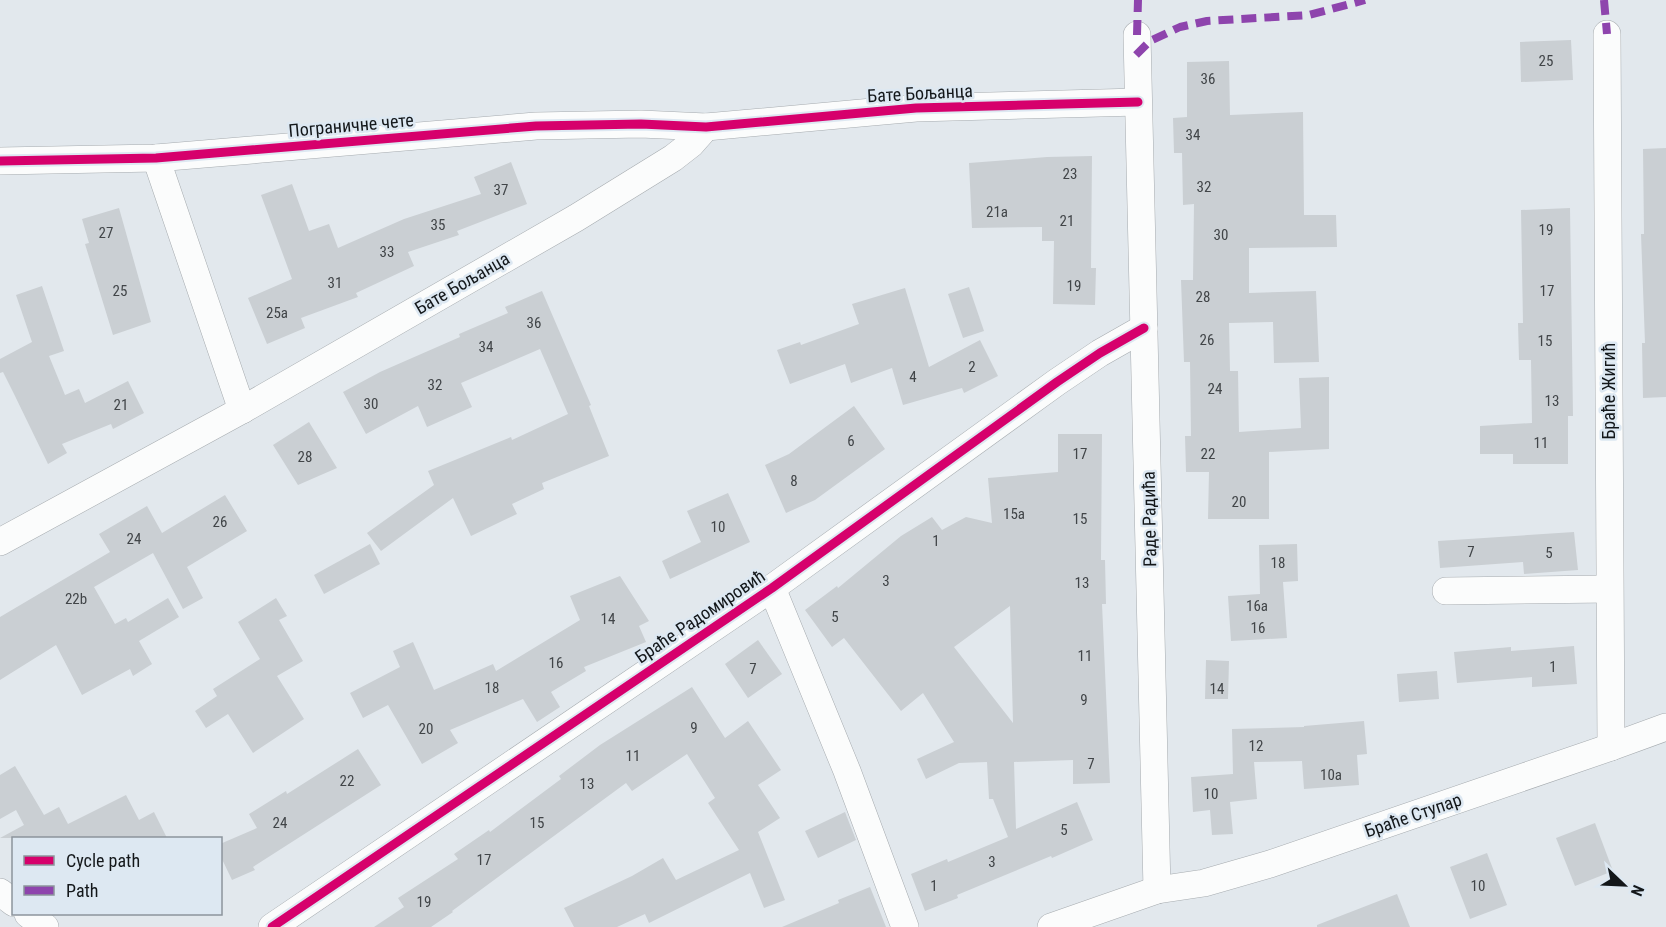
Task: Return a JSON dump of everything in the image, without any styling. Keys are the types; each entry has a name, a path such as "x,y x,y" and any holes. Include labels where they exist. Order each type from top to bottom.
{"street":[{"name":"Браће Жигић","path":"1607,34 1611,747"},
{"name":"Раде Радића","path":"1137,35 1157,890"},
{"name":"Бате Бољанца","path":"0,542 242,410 576,218 673,158 691,144 706,127 916,108 1138,102"},
{"name":"Пограничне чете","path":"0,161 156,158 536,126 641,124 706,127"},
{"path":"156,158 242,410"},
{"name":"Браће Радомировић","path":"272,927 772,588 1057,382 1100,353 1144,328"},
{"path":"772,588 848,771 905,927"},
{"path":"1446,591 1609,589"},
{"name":"Браће Ступар","path":"1157,890 1204,883 1270,864 1666,727"},
{"path":"1051,927 1157,890"},
{"path":"0,892 12,901"},
{"path":"29,915 45,927"}],"building":[{"path":"1571,40 1573,80 1521,82 1520,42"},
{"path":"1229,61 1230,115 1303,112 1304,215 1336,215 1337,247 1249,248 1249,293 1316,291 1319,362 1274,363 1273,322 1229,323 1230,371 1238,371 1239,432 1301,428 1299,378 1329,377 1329,449 1269,452 1269,519 1208,519 1209,472 1186,472 1185,436 1191,436 1190,362 1184,362 1181,280 1193,280 1194,204 1183,205 1182,153 1174,153 1173,118 1187,117 1187,62"},
{"path":"1666,148 1666,397 1643,398 1642,343 1645,343 1641,234 1644,234 1643,149"},
{"path":"1092,156 1091,268 1096,268 1095,305 1053,304 1054,241 1042,241 1042,227 972,228 969,163"},
{"path":"511,162 527,204 457,231 459,235 408,252 414,266 356,293 358,297 301,318 305,328 267,344 248,298 292,279 261,195 292,184 309,231 329,224 338,248 404,219 481,194 474,177"},
{"path":"119,208 151,322 113,335 85,244 89,243 82,219"},
{"path":"1570,208 1573,416 1568,416 1568,464 1513,464 1513,454 1480,454 1480,426 1532,423 1531,360 1519,360 1518,323 1523,323 1521,210"},
{"path":"42,286 64,351 49,356 65,395 79,389 85,403 128,381 144,413 113,429 111,424 62,444 67,453 48,464 3,372 0,373 0,359 32,342 16,295"},
{"path":"969,287 984,331 963,338 948,294"},
{"path":"905,288 929,367 980,340 998,376 964,393 962,388 903,405 892,368 851,383 845,364 790,384 777,350 800,342 801,345 859,324 852,304"},
{"path":"542,291 591,405 589,406 609,456 542,483 544,489 512,504 517,514 471,536 453,498 381,551 367,533 434,485 428,471 511,437 512,440 568,414 540,349 461,383 472,407 427,427 418,406 366,434 343,392 380,372 460,337 459,334 508,313 505,307"},
{"path":"854,406 885,449 815,500 786,513 765,465 789,454"},
{"path":"309,422 337,468 298,485 273,445"},
{"path":"1058,434 1102,434 1101,560 1105,560 1106,604 1102,604 1110,783 1073,784 1073,760 1014,762 1016,829 1077,802 1093,840 957,895 958,898 925,911 911,874 947,859 948,862 1008,837 993,799 989,799 987,762 959,763 926,779 917,759 954,742 923,693 901,711 844,638 832,647 805,610 837,586 838,588 901,536 932,517 942,530 966,517 992,523 988,478 1058,472","holes":["1010,606 1013,723 954,647"]},
{"path":"728,493 750,542 670,579 662,561 701,542 687,511"},
{"path":"225,495 247,531 187,567 203,598 183,609 153,553 94,587 115,624 126,618 128,622 168,598 179,617 139,641 152,664 133,676 130,669 82,695 56,645 0,680 0,617 110,552 99,534 147,506 162,533"},
{"path":"1574,532 1578,570 1524,574 1523,562 1440,568 1438,541"},
{"path":"370,544 380,564 324,594 314,575"},
{"path":"1297,544 1298,581 1283,582 1287,638 1231,641 1228,596 1260,594 1259,545"},
{"path":"620,576 649,621 639,626 646,642 584,667 586,671 551,692 560,707 537,722 523,699 450,730 458,743 422,764 388,705 363,718 350,693 400,667 393,651 413,642 434,690 493,664 496,671 580,620 570,596"},
{"path":"276,598 287,616 279,620 303,661 277,676 304,719 253,753 228,714 206,728 195,711 217,696 213,689 260,659 238,622"},
{"path":"758,640 782,674 748,698 725,664"},
{"path":"1574,646 1577,684 1532,687 1532,677 1457,683 1454,652 1511,647 1511,651"},
{"path":"1206,660 1229,661 1228,699 1205,699"},
{"path":"1437,671 1439,699 1399,702 1397,674"},
{"path":"692,687 725,738 748,721 781,770 758,785 780,818 758,832 785,900 764,908 750,873 649,923 645,914 617,927 574,927 564,908 632,876 663,858 676,880 739,850 708,803 715,798 687,754 632,791 626,783 431,927 374,927 404,907 398,898 458,859 454,854 489,830 490,832 561,779 559,776 600,745"},
{"path":"1364,721 1367,754 1357,755 1359,785 1304,789 1302,761 1254,762 1257,799 1230,802 1233,834 1212,835 1210,810 1193,812 1191,777 1233,774 1232,729 1304,727"},
{"path":"358,749 381,785 253,867 255,870 232,880 222,859 222,843 257,828 249,814 286,791 287,794"},
{"path":"15,766 44,815 59,807 68,824 126,795 139,820 154,812 166,837 0,838 24,825 16,810 0,819 0,775"},
{"path":"845,812 856,840 818,858 805,831"},
{"path":"1595,823 1613,871 1575,886 1556,838"},
{"path":"1487,853 1507,905 1470,919 1450,867"},
{"path":"870,887 886,927 782,927 839,903 838,900"},
{"path":"1397,894 1410,927 1317,927 1317,925"}],"marked path":[{"path":"1137,35 1138,0"},
{"path":"1136,55 1150,41 1180,27 1207,21 1309,15 1365,0"},
{"path":"1604,0 1607,34"}],"cycle path":[{"path":"0,161 156,158 536,126 641,124 706,127 916,108 1138,102"},
{"path":"272,927 772,588 1057,382 1100,353 1144,328"}]}
